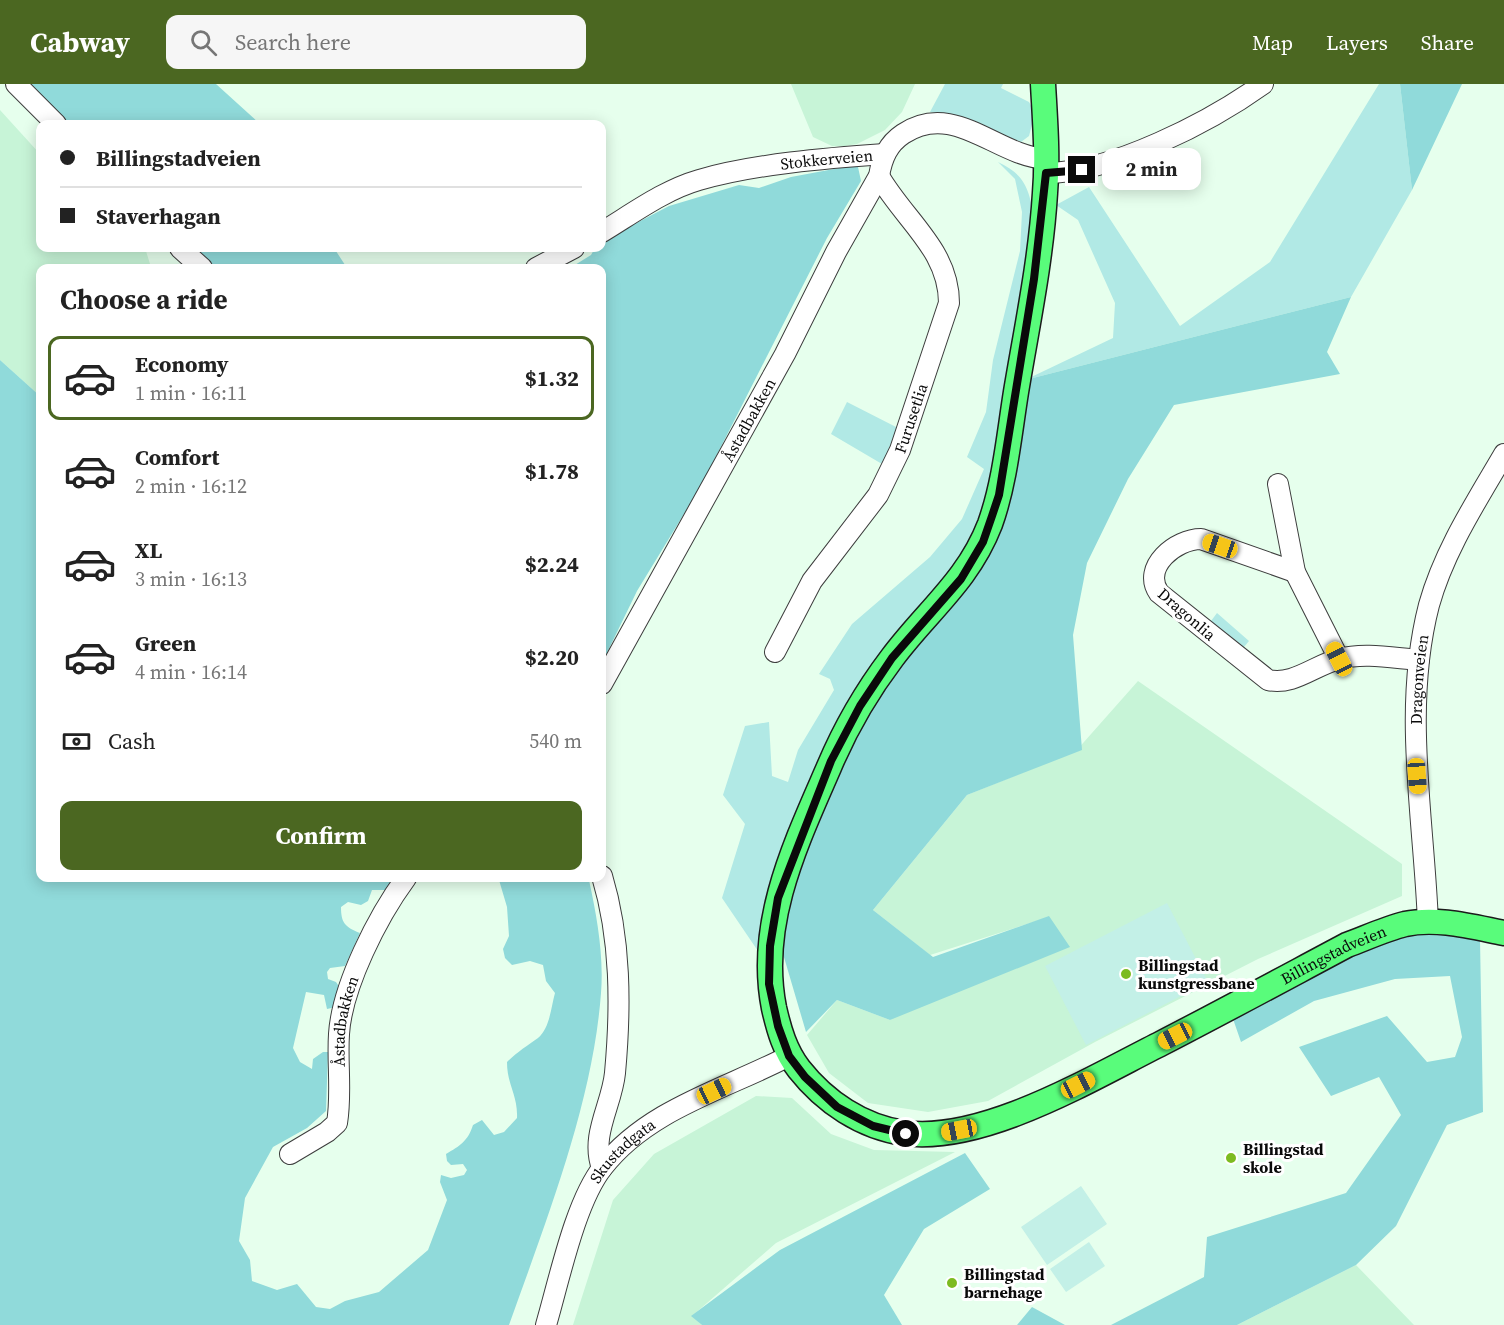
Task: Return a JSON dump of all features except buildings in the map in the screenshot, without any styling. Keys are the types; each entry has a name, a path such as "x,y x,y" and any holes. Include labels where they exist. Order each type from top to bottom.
{"main road":[{"name":"Billingstadveien","path":"1043,84 1046,166 1036,268 999,495 978,551 961,579 892,658 860,706 831,761 778,898 770,946 769,984 778,1026 789,1056 805,1077 837,1107 873,1126 906,1134 942,1133 976,1126 1032,1107 1347,945 1407,924 1459,925 1504,933"}],"street":[{"path":"16,84 52,120"},
{"name":"Stokkerveien","path":"606,230 668,194 697,181 812,161 885,154 890,145 915,127 948,122 967,128 1046,166 1082,170 1155,144 1213,116 1263,84"},
{"name":"Åstadbakken","path":"606,677 785,354 836,252 879,176 885,154"},
{"name":"Furusetlia","path":"775,652 812,581 878,495 892,468 904,439 949,303 949,285 938,255 920,235 879,176"},
{"path":"184,252 198,264"},
{"path":"544,264 566,252"},
{"name":"Dragonveien","path":"1428,923 1416,754 1419,660 1429,605 1444,563 1465,520 1504,454"},
{"path":"1278,484 1295,572 1339,659"},
{"name":"Dragonlia","path":"1295,572 1201,539 1192,539 1179,545 1156,566 1153,580 1159,593 1268,680 1284,681 1339,659 1358,656 1419,660"},
{"name":"Åstadbakken","path":"290,1154 327,1132 337,1123 341,1087 339,1037 345,997 357,966 404,882"},
{"path":"602,1167 597,1149 615,1075 617,969 615,928 604,882"},
{"name":"Skustadgata","path":"546,1325 582,1210 602,1167 627,1142 649,1125 789,1056"}],"green space":[{"path":"791,84 915,84 902,112 885,130 857,144 832,146 813,137"},
{"path":"0,110 36,150 36,252 146,252 150,264 36,264 36,392 0,360"},
{"path":"1138,681 1402,864 1402,896 1258,959 1095,1042 988,1101 928,1112 868,1103 829,1073 807,1035 837,1000 890,1020 1049,917 930,955 873,910 967,795 1076,751"},
{"path":"756,1096 792,1098 831,1134 874,1150 955,1152 776,1243 692,1316 702,1325 573,1325 613,1200 654,1154"},
{"path":"1356,1265 1414,1325 1237,1325"}],"shaded area":[{"path":"28,84 216,84 256,120 60,120"},
{"path":"945,84 1003,84 1001,88 1029,102 1035,113 1029,136 1021,142 961,117 930,112"},
{"path":"1379,84 1400,84 1412,190 1351,297 1025,380 1113,338 1115,303 1078,220 1056,205 1089,187 1180,326 1270,262"},
{"path":"1400,84 1462,84 1412,190"},
{"path":"998,162 1016,173 1026,186 1035,222 994,475 980,528 954,572 888,643 811,782 760,954 722,898 745,824 723,795 745,726 769,722 772,776 788,782 798,750 834,690 830,679 819,674 852,624 930,557 962,519 984,469 967,457 986,412 993,360 1020,251 1022,212 1015,179"},
{"path":"850,166 858,167 861,181 827,238 701,486 637,591 606,655 606,264 576,264 593,252 606,252 606,239 669,206 739,185 759,188 791,177"},
{"path":"194,252 337,252 344,264 207,264"},
{"path":"1351,297 1327,352 1340,374 1174,405 1128,479 1087,563 1073,635 1082,750 967,795 873,910 933,957 1049,916 1070,947 890,1020 837,1000 806,1032 781,947 792,889 822,802 870,706 966,584 1025,380"},
{"path":"0,360 36,392 36,882 405,882 386,890 372,890 368,901 361,905 348,902 341,907 345,924 360,933 345,966 330,968 327,972 328,979 336,982 340,988 336,1007 327,1009 324,995 306,992 293,1048 300,1062 312,1069 313,1059 323,1052 328,1052 326,1111 307,1128 273,1147 245,1198 239,1241 250,1260 252,1281 277,1290 297,1284 316,1307 330,1309 345,1301 379,1292 428,1250 447,1200 440,1182 441,1175 451,1178 464,1175 467,1170 463,1164 451,1165 447,1161 446,1154 463,1142 473,1125 482,1120 494,1135 504,1132 517,1118 507,1062 542,1034 548,1023 555,993 546,981 543,965 530,961 512,965 505,958 503,949 509,936 507,907 500,882 589,882 602,965 596,1035 578,1119 538,1245 509,1325 0,1325"},
{"path":"847,402 898,428 882,464 831,434"},
{"path":"1217,613 1249,641 1244,647 1211,621"},
{"name":"Billingstad kunstgressbane","path":"1167,903 1208,982 1086,1045 1045,966"},
{"path":"1431,930 1480,939 1483,1112 1447,1125 1396,1226 1356,1265 1237,1325 1111,1325 1204,1277 1207,1237 1346,1193 1401,1115 1379,1077 1331,1096 1299,1047 1387,1016 1427,1062 1455,1057 1462,1037 1450,976 1395,979 1314,1001 1241,1042 1232,1016 1386,937"},
{"path":"965,1153 990,1189 924,1229 884,1295 902,1325 702,1325 691,1316 780,1250"},
{"path":"1081,1186 1107,1224 1047,1265 1021,1227"},
{"path":"1089,1242 1105,1266 1066,1292 1050,1269"},
{"path":"1032,1307 1065,1325 1017,1325"}],"place":[{"name":"Billingstad kunstgressbane","path":"1126,974"},
{"name":"Billingstad skole","path":"1231,1158"},
{"name":"Billingstad barnehage","path":"952,1283"}],"route":[{"path":"906,1134 873,1126 837,1107 805,1077 789,1056 778,1026 769,984 770,946 778,898 793,854 831,761 860,706 892,658 961,579 983,542 999,495 1038,257 1046,173 1082,170"}]}
